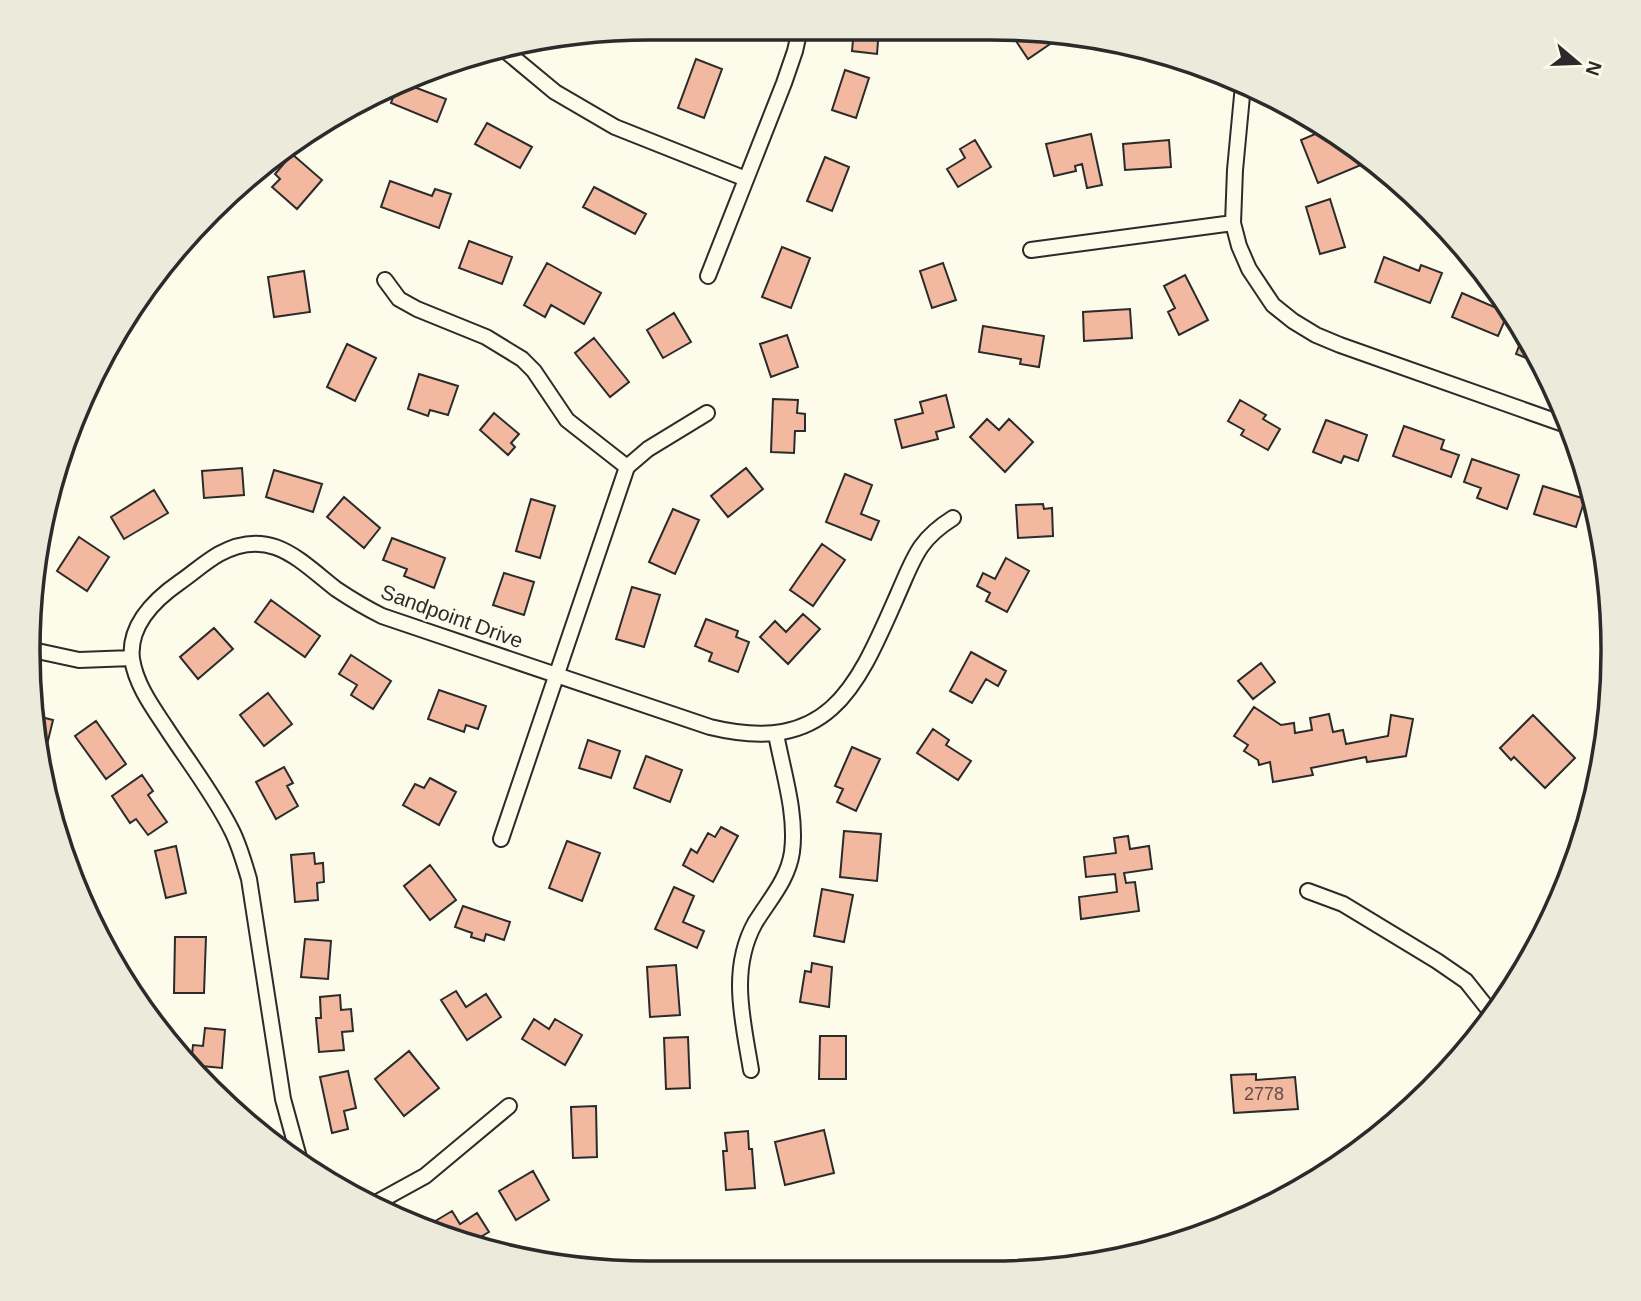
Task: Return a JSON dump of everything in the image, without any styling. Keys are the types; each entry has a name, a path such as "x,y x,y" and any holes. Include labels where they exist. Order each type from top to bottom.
{"street":[{"path":"708,276 784,83 797,40"},
{"path":"512,56 555,92 615,127 746,179"},
{"path":"1242,95 1233,223 1249,269 1273,305 1316,335 1556,421"},
{"path":"1031,250 1233,223"},
{"path":"385,280 400,299 417,309 486,337 522,359 534,371 567,421 627,467"},
{"path":"501,839 627,467 648,449 708,412"},
{"name":"Sandpoint Drive","path":"296,1147 283,1099 250,878 241,851 217,805 145,695 132,658 137,627 155,601 220,554 248,545 279,547 291,552 354,601 382,616 710,727 743,734 776,734 816,719 846,694 871,656 918,549 933,531 953,519"},
{"path":"40,652 79,660 132,658"},
{"path":"751,1070 739,987 741,965 748,937 783,880 792,853 791,816 776,734"},
{"path":"1308,891 1343,904 1437,961 1465,981 1486,1007"},
{"path":"383,1199 425,1176 509,1106"}],"building":[{"path":"853,40 878,40 877,54 852,51"},
{"path":"1016,41 1051,44 1028,59"},
{"path":"696,59 722,69 704,118 678,108"},
{"path":"845,70 869,78 856,118 832,110"},
{"path":"416,88 446,99 437,122 391,103 393,98"},
{"path":"487,123 532,147 520,168 475,144"},
{"path":"1091,134 1102,185 1087,188 1082,164 1075,166 1076,171 1054,176 1046,144"},
{"path":"1315,134 1361,165 1318,183 1301,140"},
{"path":"975,140 991,167 958,187 947,169 965,158 960,149"},
{"path":"1169,140 1171,167 1125,170 1123,144"},
{"path":"294,155 322,180 297,209 272,187 280,179 275,174"},
{"path":"825,157 849,167 832,211 807,201"},
{"path":"390,181 432,196 435,189 451,194 439,228 381,207"},
{"path":"594,187 646,214 635,234 583,207"},
{"path":"1330,199 1345,247 1320,254 1306,207"},
{"path":"469,241 512,257 502,284 459,268"},
{"path":"782,247 810,258 791,308 762,297"},
{"path":"1384,257 1419,271 1421,265 1442,273 1430,303 1375,282"},
{"path":"547,263 601,293 584,324 551,305 545,317 524,305"},
{"path":"943,263 956,300 932,308 920,271"},
{"path":"304,271 310,312 274,317 268,277"},
{"path":"1185,275 1208,320 1179,335 1168,312 1175,308 1164,286"},
{"path":"1462,293 1496,308 1504,321 1498,336 1452,317"},
{"path":"1130,309 1132,338 1084,341 1083,312"},
{"path":"674,313 691,342 663,358 647,330"},
{"path":"983,326 1044,336 1039,367 1020,364 1021,359 979,352"},
{"path":"787,335 798,367 771,377 760,344"},
{"path":"594,338 629,382 610,397 575,353"},
{"path":"347,344 376,358 355,401 327,387"},
{"path":"1519,345 1526,358 1516,354"},
{"path":"419,374 458,386 448,415 430,410 428,416 408,409"},
{"path":"946,395 954,427 936,432 938,439 902,448 895,420 923,413 920,402"},
{"path":"773,399 798,400 797,413 805,414 805,431 795,431 794,453 771,452"},
{"path":"1240,400 1266,415 1263,419 1280,429 1268,450 1241,435 1244,430 1228,421"},
{"path":"494,413 519,434 511,443 515,447 508,455 480,430"},
{"path":"987,419 999,430 1009,419 1033,442 1005,472 970,437"},
{"path":"1326,420 1367,435 1358,461 1344,456 1341,463 1313,452"},
{"path":"1404,426 1444,440 1441,449 1459,455 1451,477 1393,456"},
{"path":"1472,459 1519,475 1507,509 1477,498 1481,488 1464,482"},
{"path":"242,468 244,495 204,498 202,471"},
{"path":"746,468 763,489 728,517 711,496"},
{"path":"274,470 322,484 313,512 266,497"},
{"path":"845,474 872,485 861,514 879,521 871,540 826,522"},
{"path":"1543,486 1581,498 1583,505 1576,527 1534,514"},
{"path":"154,490 168,513 124,539 111,517"},
{"path":"344,497 380,528 364,548 327,517"},
{"path":"531,499 555,506 540,558 516,551"},
{"path":"1043,504 1044,509 1052,508 1053,536 1018,538 1016,505"},
{"path":"673,509 699,520 675,574 649,562"},
{"path":"79,537 109,557 87,591 57,571"},
{"path":"392,538 445,558 434,588 404,576 407,569 383,560"},
{"path":"822,544 845,560 813,606 790,590"},
{"path":"1006,558 1029,571 1007,612 986,601 990,593 977,586 983,573 995,579"},
{"path":"504,573 534,582 524,615 493,605"},
{"path":"632,587 660,595 644,647 616,639"},
{"path":"271,600 320,636 305,657 255,622"},
{"path":"803,614 820,629 788,664 760,637 775,621 786,632"},
{"path":"706,619 738,631 736,637 749,642 738,672 709,661 712,653 695,646"},
{"path":"214,628 233,649 198,679 180,657"},
{"path":"971,652 1006,671 998,686 986,679 972,703 950,691"},
{"path":"351,655 391,681 373,709 351,695 357,685 339,674"},
{"path":"1261,663 1275,682 1253,699 1238,681"},
{"path":"439,690 486,706 478,729 466,725 464,732 428,719"},
{"path":"268,693 292,724 264,746 240,715"},
{"path":"1254,707 1281,725 1294,723 1295,733 1312,730 1310,718 1329,714 1333,732 1343,730 1346,744 1388,736 1391,715 1413,719 1406,756 1367,762 1366,757 1311,768 1313,775 1273,782 1270,762 1259,765 1258,760 1244,751 1248,745 1234,736"},
{"path":"1533,715 1575,758 1545,788 1514,757 1511,760 1500,748"},
{"path":"44,718 53,720 47,743"},
{"path":"96,721 126,764 106,779 75,736"},
{"path":"933,729 949,740 946,745 971,761 958,780 917,753"},
{"path":"588,740 620,751 611,778 579,768"},
{"path":"852,747 880,759 856,811 837,802 843,789 835,786"},
{"path":"646,756 682,770 670,802 634,788"},
{"path":"284,767 293,783 287,786 298,806 276,819 256,782"},
{"path":"142,775 153,791 148,795 167,822 148,835 136,819 130,823 112,796"},
{"path":"430,778 456,792 439,825 403,805 415,784 424,788"},
{"path":"721,827 738,836 713,882 683,865 691,849 697,853 708,833 715,837"},
{"path":"844,831 881,834 877,881 840,877"},
{"path":"1128,836 1130,849 1149,846 1152,869 1124,873 1126,883 1135,882 1139,911 1081,919 1079,897 1117,892 1115,874 1086,877 1084,857 1116,853 1114,838"},
{"path":"567,841 600,853 582,901 549,888"},
{"path":"176,846 186,893 166,898 155,851"},
{"path":"314,853 315,864 323,863 324,882 317,883 318,900 295,902 291,855"},
{"path":"430,865 456,900 430,920 404,886"},
{"path":"674,887 694,896 683,922 704,931 697,948 655,929"},
{"path":"822,889 853,895 844,942 814,936"},
{"path":"463,906 510,922 504,940 486,934 484,941 455,927"},
{"path":"175,937 206,937 204,993 174,993"},
{"path":"305,939 331,941 328,979 301,977"},
{"path":"812,963 832,967 829,1007 800,1002 805,971 811,972"},
{"path":"676,965 680,1015 650,1017 647,967"},
{"path":"456,991 466,1007 486,994 501,1017 467,1040 441,1000"},
{"path":"340,995 341,1010 351,1009 353,1031 342,1032 344,1050 319,1052 316,1018 321,1018 320,997"},
{"path":"534,1019 549,1029 555,1019 582,1035 565,1065 522,1039"},
{"path":"205,1028 225,1030 222,1068 204,1066 192,1053 193,1045 203,1046"},
{"path":"820,1036 846,1036 846,1079 819,1079"},
{"path":"688,1037 690,1088 666,1089 664,1038"},
{"path":"409,1051 439,1088 404,1116 375,1079"},
{"path":"348,1071 356,1108 344,1111 348,1129 332,1133 320,1077"},
{"path":"1256,1074 1256,1080 1295,1077 1298,1109 1234,1113 1231,1075"},
{"path":"596,1106 597,1157 573,1158 571,1107"},
{"path":"824,1130 834,1173 785,1185 775,1142"},
{"path":"748,1131 755,1188 726,1190 723,1151 727,1151 725,1133"},
{"path":"533,1171 549,1200 516,1220 499,1191"},
{"path":"452,1211 460,1224 477,1213 489,1232 481,1236 435,1221"}]}
